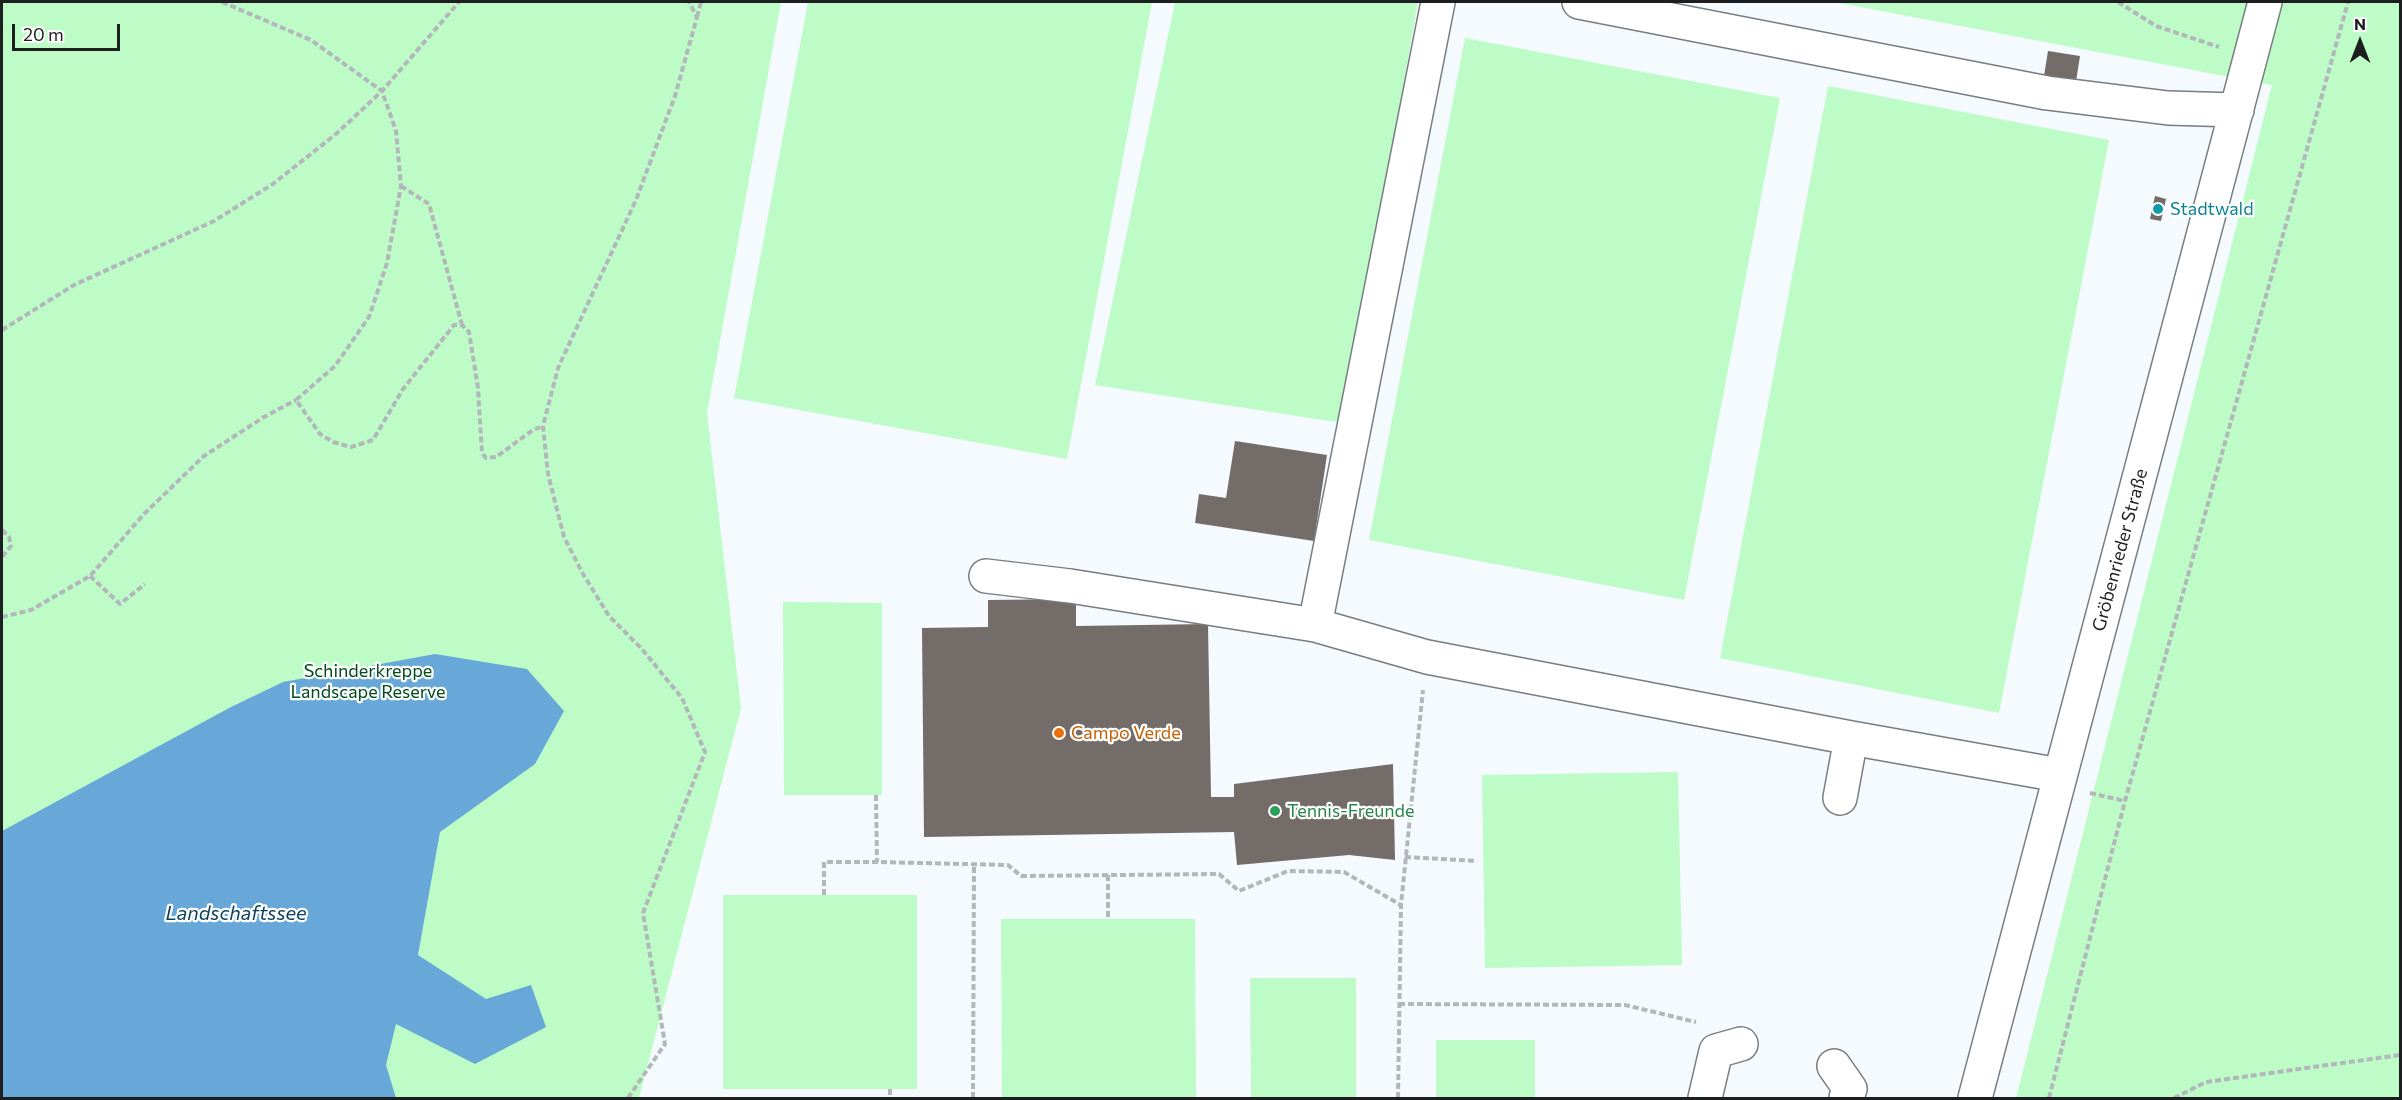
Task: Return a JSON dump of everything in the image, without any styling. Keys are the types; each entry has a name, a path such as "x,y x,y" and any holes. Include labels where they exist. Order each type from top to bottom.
{"street":[{"path":"1315,626 1438,2"},
{"path":"1579,2 2047,93 2168,108 2237,110"},
{"name":"Gröbenrieder Straße","path":"1975,1098 2265,2"},
{"path":"986,576 1070,586 1315,626 1427,657 1851,738 2059,775"},
{"path":"1840,798 1851,738"},
{"path":"1705,1098 1716,1051 1741,1044"},
{"path":"1834,1066 1850,1089 1846,1098"}],"path":[{"path":"2,617 31,610 90,576 144,514 204,456 264,417 296,400 335,366 369,317 387,263 401,186 396,131 382,91 310,40 222,2"},
{"path":"2,330 74,285 214,221 264,190 336,134 382,91 459,2"},
{"path":"689,2 697,17"},
{"path":"628,1098 665,1044 643,913 705,752 682,698 640,648 609,616 583,574 564,537 548,474 543,426 558,368 636,200 675,96 701,2"},
{"path":"2118,2 2156,26 2250,58"},
{"path":"2049,1098 2125,801 2348,2"},
{"path":"401,186 429,204 462,325 469,332 482,428 482,453 486,458 496,457 533,430 543,426"},
{"path":"296,400 320,434 333,442 351,447 373,440 403,389 448,330 454,324 462,325"},
{"path":"2,530 9,537 11,546 2,557"},
{"path":"90,576 120,604 145,584"},
{"path":"1398,1098 1401,905 1427,657"},
{"path":"876,795 877,862"},
{"path":"1405,857 1477,861"},
{"path":"824,895 824,862 877,862 1008,865 1021,876 1219,874 1239,891 1288,871 1344,872 1401,905"},
{"path":"973,1098 974,864"},
{"path":"1107,875 1107,919"},
{"path":"1399,1004 1625,1005 1698,1022"},
{"path":"2174,1098 2206,1082 2400,1055"},
{"path":"890,1089 890,1098"}],"green space":[{"name":"Schinderkreppe Landscape Reserve","path":"2,2 781,2 707,413 741,708 639,1098 2,1098"},
{"path":"808,2 1152,2 1067,459 734,398"},
{"path":"1175,2 1418,2 1343,423 1095,385"},
{"path":"1834,2 2400,2 2400,1098 2016,1098 2272,85"},
{"path":"1465,38 1780,98 1684,600 1369,540"},
{"path":"1828,86 2109,140 1999,713 1720,658"},
{"path":"783,602 882,603 882,795 784,795"},
{"path":"1678,772 1682,965 1485,968 1482,775"},
{"path":"723,895 917,895 917,1089 723,1089"},
{"path":"1001,919 1195,919 1196,1098 1002,1098"},
{"path":"1250,978 1356,978 1356,1098 1251,1098"},
{"path":"1436,1040 1535,1040 1535,1098 1436,1098"}],"water":[{"name":"Landschaftssee","path":"435,654 527,669 564,711 535,764 440,832 418,955 486,999 531,985 546,1027 475,1064 396,1024 386,1065 396,1098 2,1098 2,831 231,707 283,682"}],"building":[{"path":"2048,51 2080,56 2075,88 2043,82"},
{"name":"Stadtwald","path":"2155,196 2166,199 2161,221 2150,219"},
{"path":"1235,441 1327,455 1314,541 1195,523 1199,494 1226,498"},
{"path":"1076,599 1076,626 1208,624 1211,797 1234,797 1234,784 1393,764 1395,860 1349,855 1237,865 1234,832 924,837 922,628 988,627 988,600"}],"place":[{"name":"Stadtwald","path":"2158,209"},
{"name":"Campo Verde","path":"1059,733"},
{"name":"Tennis-Freunde","path":"1275,811"}]}
